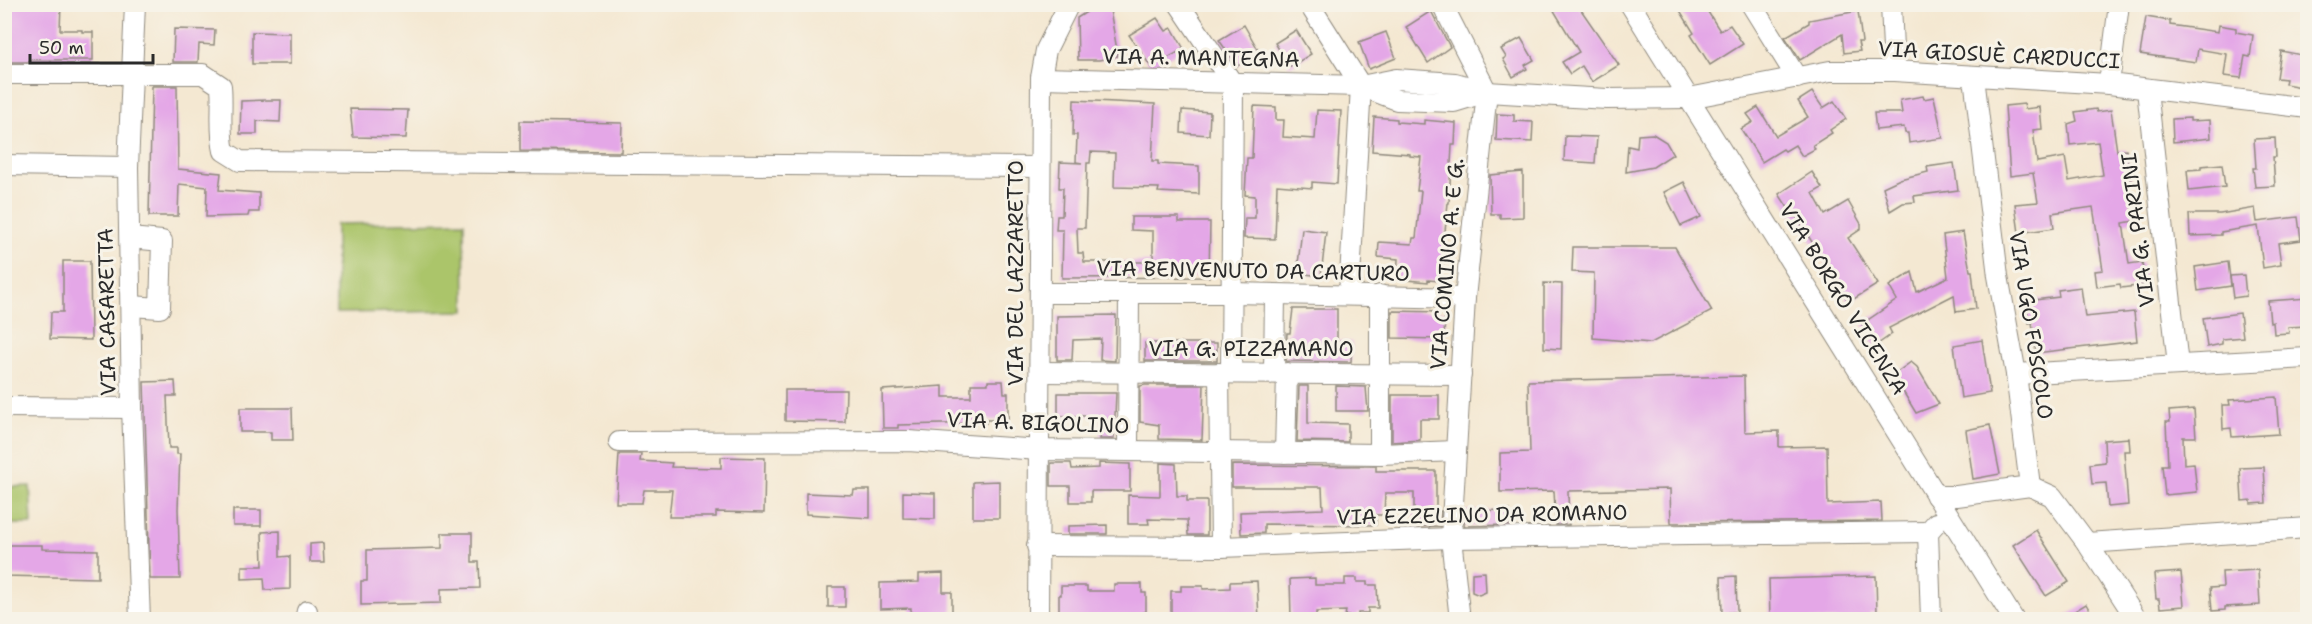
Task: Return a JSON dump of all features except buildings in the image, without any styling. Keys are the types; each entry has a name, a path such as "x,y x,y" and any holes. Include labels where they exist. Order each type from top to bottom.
{"street":[{"name":"VIA CASARETTA","path":"135,4 128,166 132,408 140,620"},
{"name":"VIA DEL LAZZARETTO","path":"1038,620 1041,78 1046,50 1069,4"},
{"path":"1179,4 1233,84 1232,293 1220,451 1221,547"},
{"path":"1309,4 1361,86 1349,295"},
{"path":"1442,4 1487,92"},
{"name":"VIA BORGO VICENZA","path":"1630,4 2013,620"},
{"path":"1751,4 1797,78"},
{"path":"1891,4 1894,71"},
{"path":"2109,84 2119,4"},
{"name":"VIA GIOSUÈ CARDUCCI","path":"1689,98 1830,71 1894,71 2109,84 2307,108"},
{"path":"4,74 203,74 220,86 224,151 240,161 1039,167"},
{"name":"VIA UGO FOSCOLO","path":"1974,77 1998,276 2016,374 2030,486"},
{"name":"VIA A. MANTEGNA","path":"1041,78 1361,86 1396,79 1455,83 1487,92 1607,99 1689,98"},
{"name":"VIA G. PARINI","path":"2147,90 2178,365"},
{"name":"VIA COMINO A. E G.","path":"1460,620 1451,538 1465,298 1487,92"},
{"path":"4,165 128,166"},
{"path":"130,238 162,241 160,308 131,306"},
{"name":"VIA BENVENUTO DA CARTURO","path":"1040,293 1232,293 1465,298"},
{"path":"1128,450 1129,294"},
{"path":"1275,294 1285,453"},
{"path":"1380,295 1380,454"},
{"path":"2016,374 2307,358"},
{"name":"VIA G. PIZZAMANO","path":"1040,372 1461,375"},
{"path":"4,407 132,408"},
{"name":"VIA A. BIGOLINO","path":"619,442 908,441 1040,450 1380,454 1456,451"},
{"path":"1931,620 1928,532 1941,504 1963,495 2030,486 2052,496 2088,543 2138,620"},
{"path":"2088,543 2307,528"},
{"name":"VIA EZZELINO DA ROMANO","path":"1037,546 1221,547 1451,538 1928,532"}],"green space":[{"path":"464,222 465,311 336,313 336,224"},
{"path":"30,486 32,524 5,524 5,487"}]}
